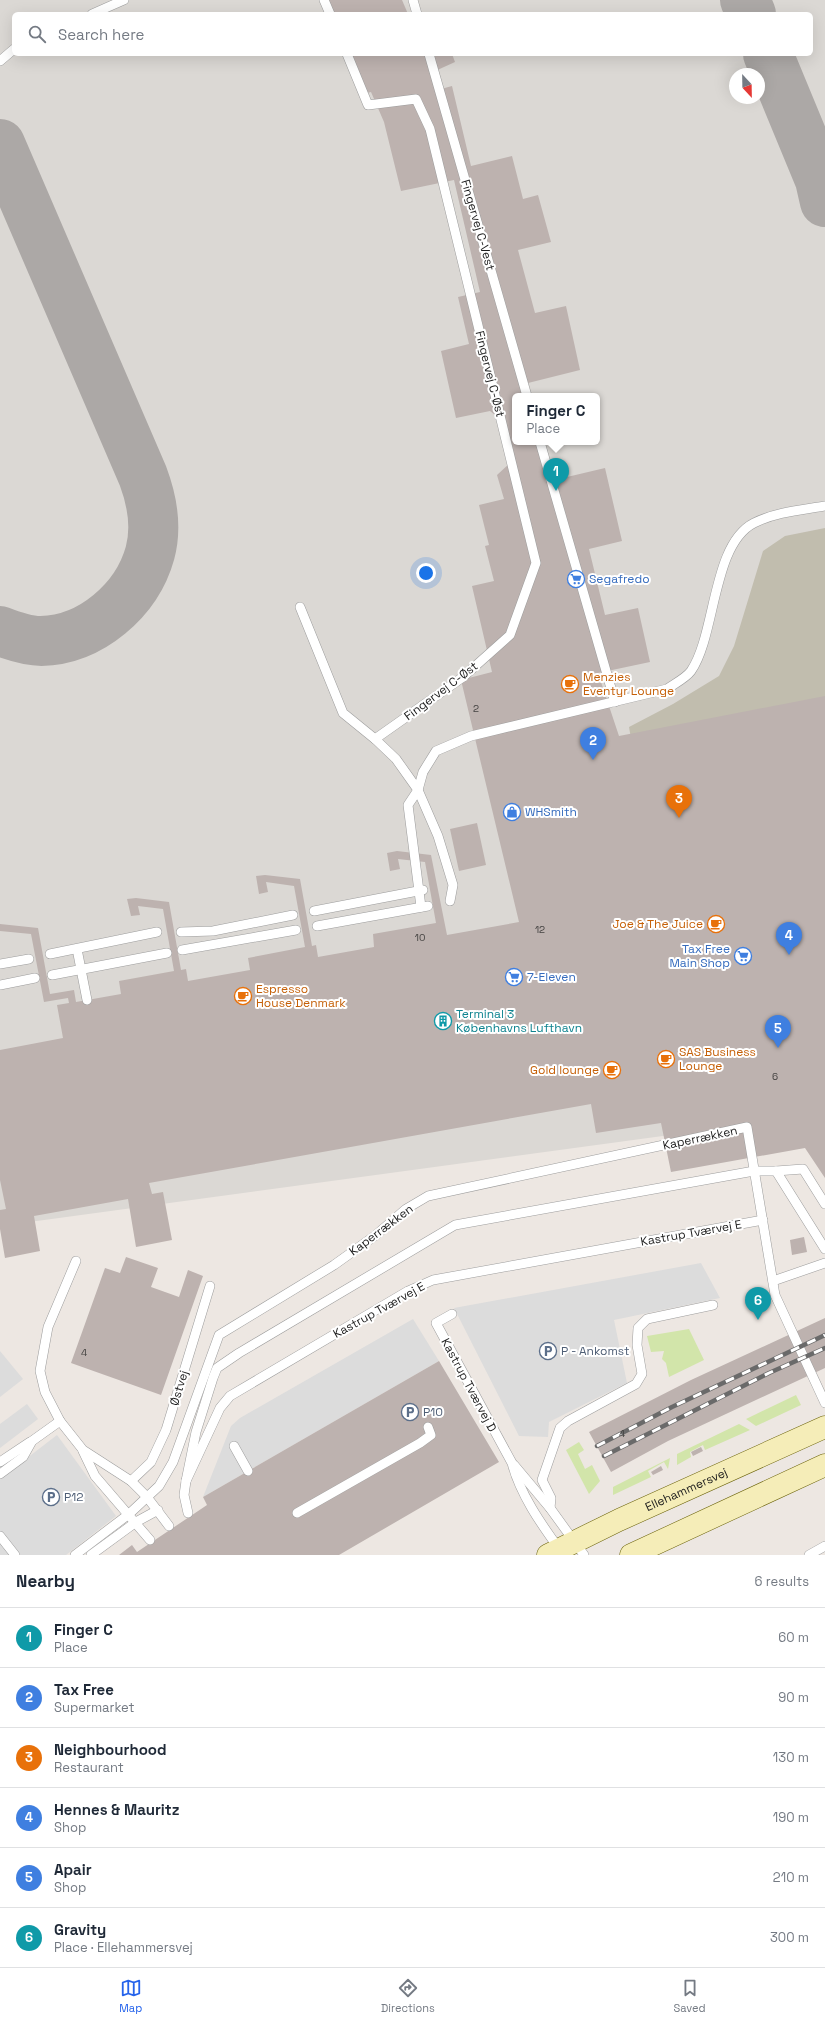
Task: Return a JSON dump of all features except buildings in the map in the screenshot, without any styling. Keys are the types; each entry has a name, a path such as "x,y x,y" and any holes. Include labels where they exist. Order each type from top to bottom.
{"street":[{"name":"Ellehammersvej","path":"566,1551 825,1427"},
{"path":"631,1555 825,1465"}],"lane":[{"path":"97,12 124,0"},
{"path":"324,0 329,12"},
{"path":"413,0 416,12"},
{"path":"0,61 12,52"},
{"name":"Fingervej C-Øst","path":"348,56 368,105 416,98 430,129 536,563 510,635 463,677 374,739"},
{"name":"Fingervej C-Vest","path":"430,56 526,393"},
{"path":"541,445 615,702"},
{"path":"317,926 424,906 408,804 418,790 423,772 436,751 471,736 667,689 691,671 702,647 716,589 735,539 753,524 776,515 825,506"},
{"path":"300,607 343,713 396,759 418,790 438,836 453,885 450,901"},
{"path":"314,911 421,891"},
{"path":"181,932 213,931 293,916"},
{"path":"182,950 296,930"},
{"path":"50,954 157,932"},
{"path":"77,949 87,1000"},
{"path":"52,975 167,953"},
{"path":"0,964 29,958"},
{"path":"0,985 35,978"},
{"name":"Kaperrækken","path":"147,1497 159,1486 173,1462 219,1335 334,1265 376,1235 406,1209 428,1196 747,1127 754,1167"},
{"path":"754,1167 775,1295 825,1403"},
{"path":"186,1481 196,1432 213,1378 218,1368 239,1353 455,1225 754,1167 776,1171 802,1169 825,1204"},
{"path":"776,1171 825,1249"},
{"name":"Kastrup Tværvej E","path":"188,1513 184,1496 186,1481 220,1408 230,1396 408,1291 433,1280 763,1220"},
{"path":"76,1261 48,1327 40,1371 45,1392 60,1421 83,1450 95,1476 150,1540"},
{"path":"773,1281 825,1262"},
{"name":"Østvej","path":"131,1481 151,1462 166,1430 210,1286"},
{"path":"550,1508 551,1498 542,1480 560,1428 568,1421 636,1384 642,1374 637,1345 638,1328 647,1319 713,1306"},
{"name":"Kastrup Tværvej D","path":"452,1314 436,1323 512,1463 550,1508 557,1519 566,1551"},
{"path":"0,1462 60,1421"},
{"path":"297,1513 420,1443 431,1435 428,1427"},
{"path":"0,1474 23,1458 32,1441"},
{"path":"234,1446 248,1471"},
{"path":"83,1450 131,1481 158,1510 169,1526"},
{"name":"Kastrup Tværvej D","path":"512,1463 515,1475 542,1527 566,1551"},
{"path":"75,1555 128,1514 147,1497"},
{"path":"92,1555 136,1522 158,1510"},
{"path":"0,1536 15,1555"},
{"path":"809,1555 825,1546"}],"shaded area":[{"path":"0,0 825,0 825,1114 0,1226"},
{"path":"825,528 825,817 650,848 629,727 673,704 719,676 734,646 763,551 785,536"},
{"name":"P - Ankomst","path":"701,1263 720,1298 614,1320 627,1383 549,1422 548,1437 519,1436 454,1308"},
{"path":"413,1319 439,1361 203,1497 231,1426 240,1418"},
{"path":"0,1351 23,1379 0,1397"},
{"path":"27,1404 38,1419 0,1448 0,1424"},
{"name":"P12","path":"57,1435 116,1516 66,1555 0,1555 0,1479"}],"green space":[{"path":"689,1329 704,1360 669,1377 666,1363 662,1359 664,1351 651,1352 647,1336"},
{"path":"796,1395 801,1405 756,1426 746,1419"},
{"path":"739,1424 750,1430 705,1450 703,1445 690,1452 691,1457 677,1465 677,1454"},
{"path":"579,1442 584,1450 578,1454 585,1469 592,1465 600,1481 589,1494 566,1450"},
{"path":"670,1458 668,1469 664,1462 648,1471 651,1477 613,1495 613,1487"}],"taxiway":[{"path":"745,0 750,12"},
{"path":"769,56 820,180 825,202"},
{"path":"0,144 143,476 149,494 153,524 150,553 144,570 135,586 123,601 94,625 60,639 41,641 25,639 0,631"}],"railway":[{"path":"597,1446 672,1407 825,1335"},
{"path":"604,1456 769,1373 825,1348"}],"place":[{"name":"Finger C","path":"556,491"},
{"name":"Segafredo","path":"576,579"},
{"name":"Menzies Eventyr Lounge","path":"570,684"},
{"name":"Tax Free","path":"593,760"},
{"name":"WHSmith","path":"512,812"},
{"name":"Neighbourhood","path":"679,818"},
{"name":"Joe & The Juice","path":"716,924"},
{"name":"Hennes & Mauritz","path":"789,955"},
{"name":"Tax Free Main Shop","path":"743,956"},
{"name":"7-Eleven","path":"514,977"},
{"name":"Espresso House Denmark","path":"243,996"},
{"name":"Terminal 3 Københavns Lufthavn","path":"443,1021"},
{"name":"Apair","path":"778,1048"},
{"name":"SAS Business Lounge","path":"666,1059"},
{"name":"Gold lounge","path":"612,1070"},
{"name":"Gravity","path":"758,1320"},
{"name":"P - Ankomst","path":"548,1351"},
{"name":"P10","path":"410,1412"},
{"name":"P12","path":"51,1497"}]}
